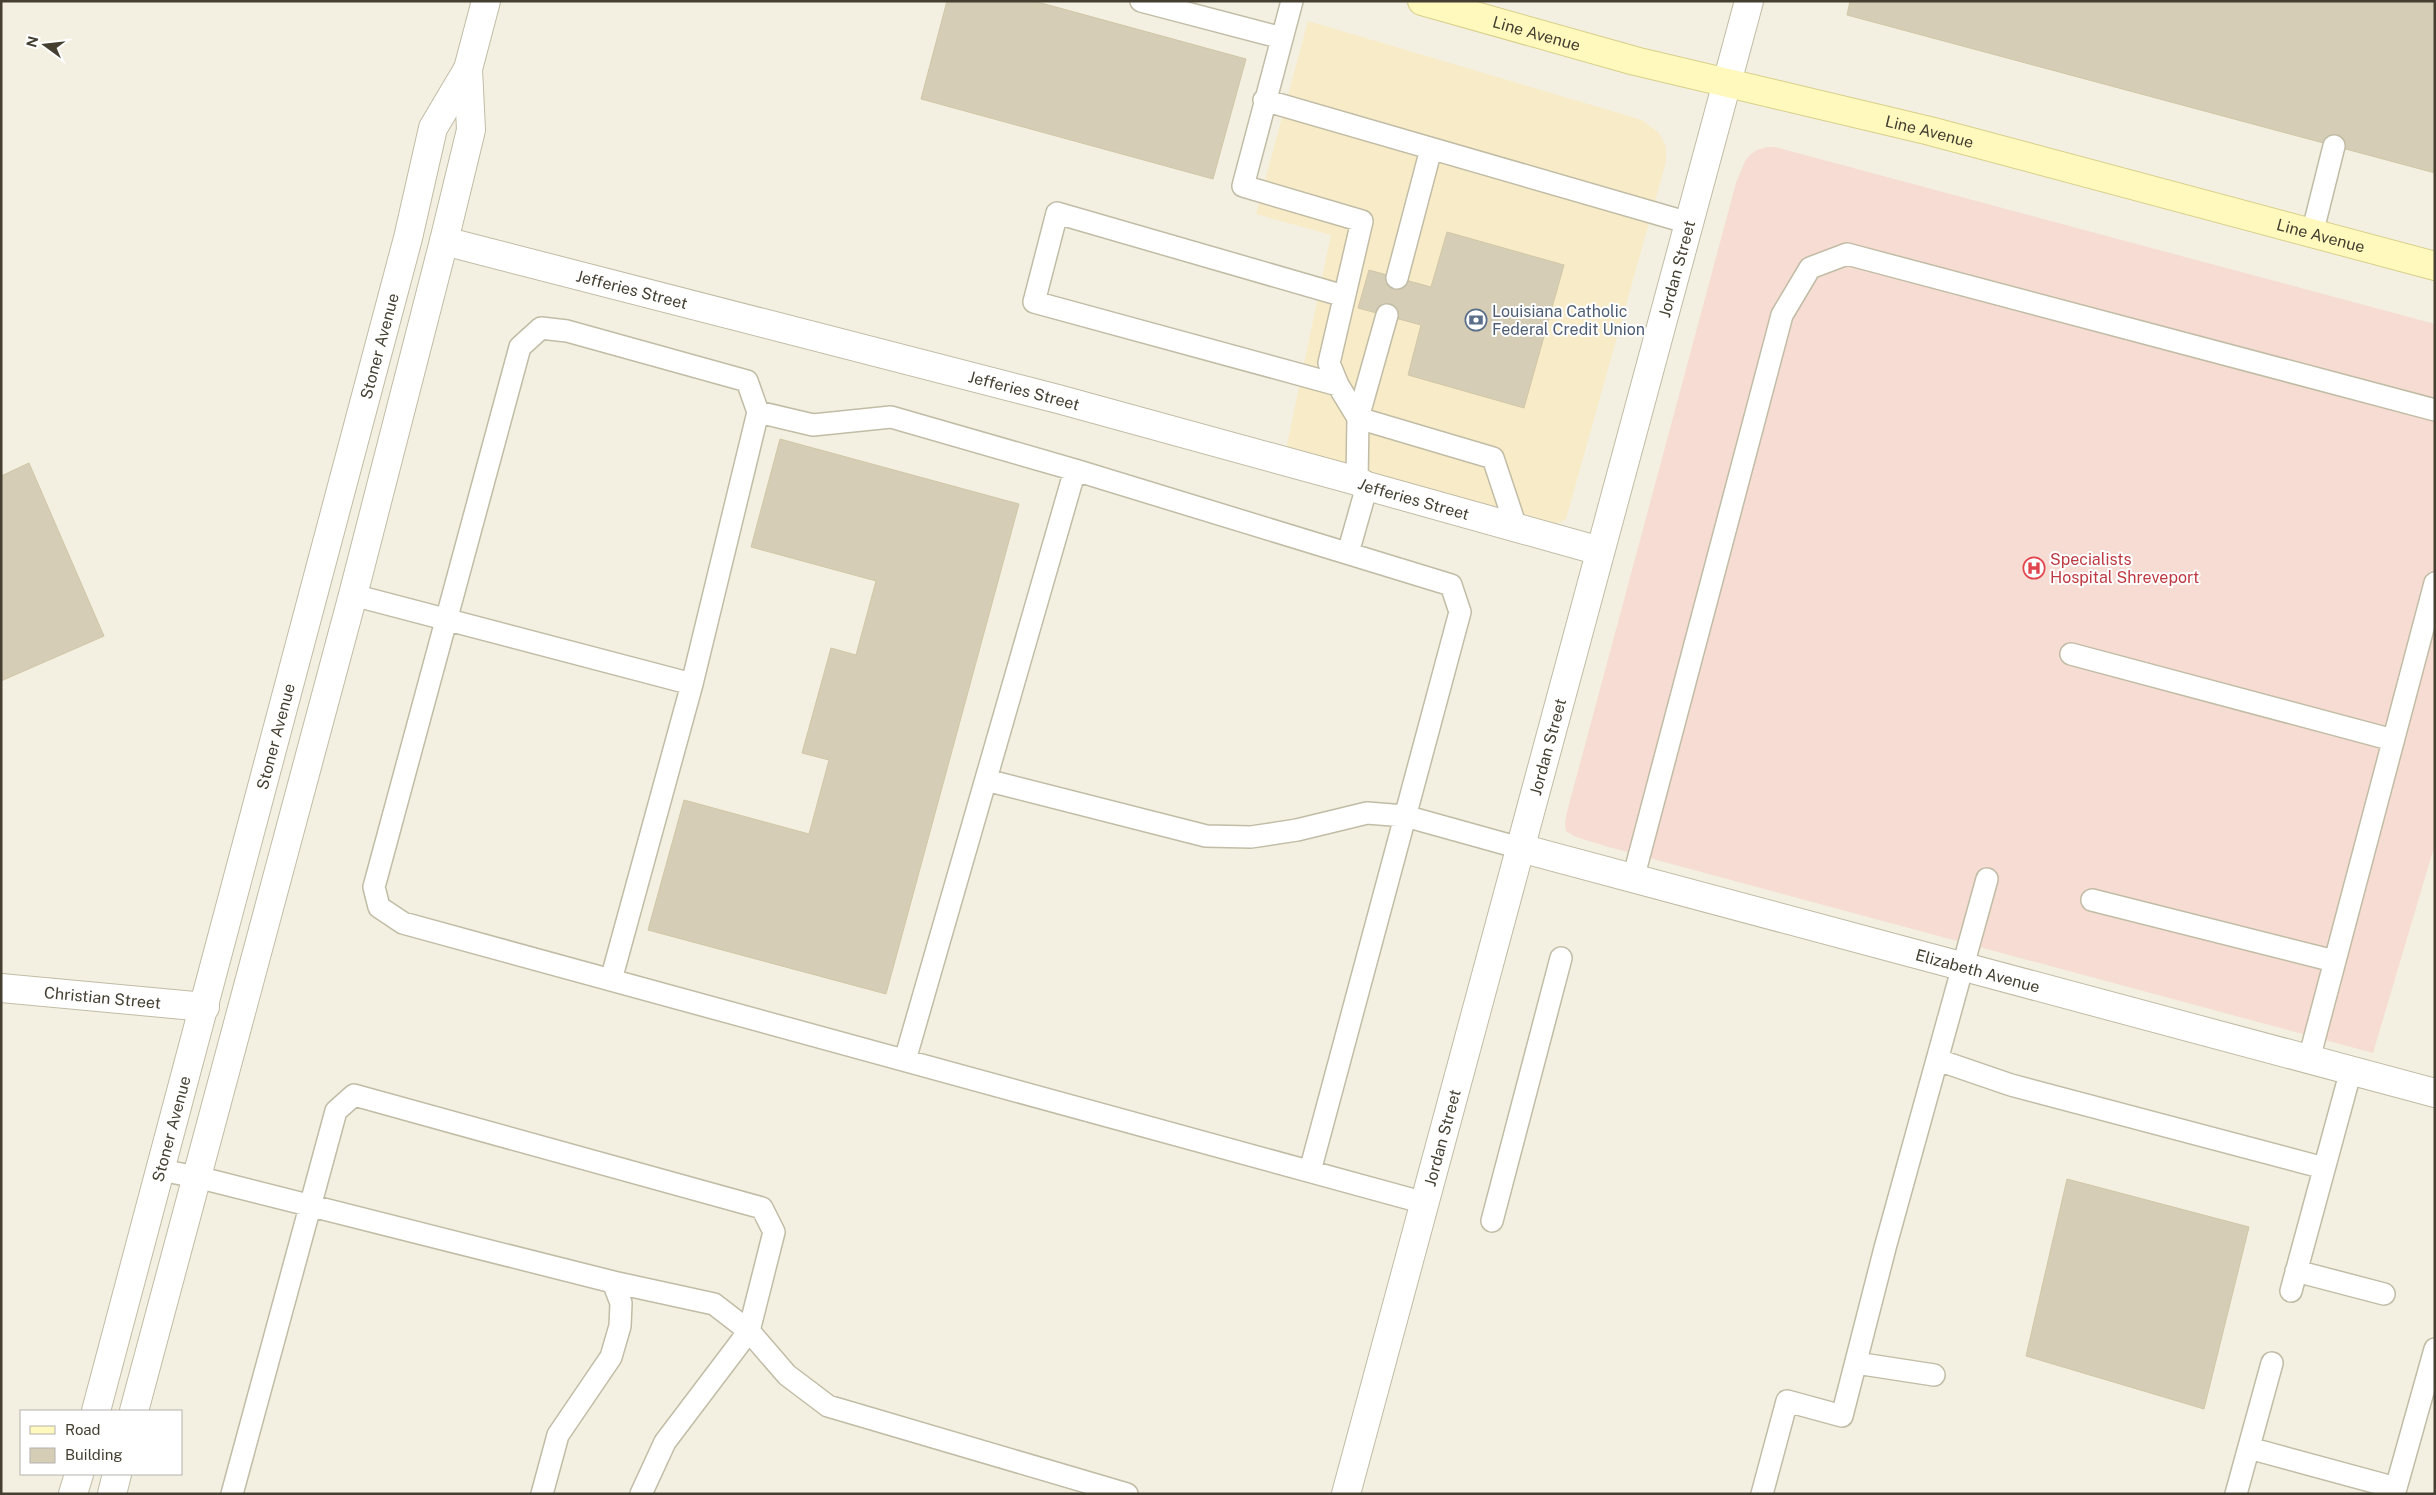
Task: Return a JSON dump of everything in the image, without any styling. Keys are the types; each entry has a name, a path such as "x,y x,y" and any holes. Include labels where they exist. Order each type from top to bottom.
{"main road":[{"name":"Line Avenue","path":"1422,1 1635,61 1930,131 2435,266"}],"street":[{"name":"Stoner Avenue","path":"96,1410 403,258 433,128 468,69 486,1"},
{"name":"Jordan Street","path":"1346,1494 1749,1"},
{"name":"Stoner Avenue","path":"134,1410 353,595 444,241 471,130 468,69"},
{"name":"Jefferies Street","path":"444,241 1058,399 1600,551"},
{"name":"Elizabeth Avenue","path":"1520,848 2435,1093"},
{"name":"Christian Street","path":"1,988 205,1007"},
{"path":"73,1494 79,1475"},
{"path":"112,1494 118,1475"}],"lane":[{"path":"1141,1 1282,38"},
{"path":"1292,1 1264,100 1243,186 1362,221 1329,363 1338,386 1358,418 1493,458 1516,527"},
{"path":"1264,100 1689,222"},
{"path":"2312,234 2334,146"},
{"path":"1397,278 1431,149"},
{"path":"1338,386 1034,302 1057,213 1344,296"},
{"path":"1633,879 1782,315 1810,268 1847,254 2435,410"},
{"path":"1348,553 1362,483 1358,418 1387,316"},
{"path":"611,980 692,684 758,412 747,380 567,330 541,328 520,347 374,886 379,907 403,923 611,980 905,1060 1425,1203"},
{"path":"758,412 813,425 891,417 1075,470 1451,585 1460,612 1310,1172"},
{"path":"905,1060 1075,470"},
{"path":"2309,1059 2393,740 2426,650 2435,584"},
{"path":"353,595 692,684"},
{"path":"2071,654 2393,740"},
{"path":"986,780 1206,836 1251,837 1288,832 1367,813 1405,816 1520,848"},
{"path":"1762,1494 1788,1401 1842,1416 1987,878"},
{"path":"2092,900 2334,961"},
{"path":"1492,1221 1561,958"},
{"path":"1938,1060 2011,1085 2324,1168"},
{"path":"2352,1070 2294,1281 2384,1294"},
{"path":"232,1494 336,1111 354,1095 762,1208 774,1232 749,1331 665,1442 640,1494"},
{"path":"160,1170 197,1177 613,1282 714,1304 749,1331 787,1375 828,1406 1127,1494"},
{"path":"542,1494 558,1435 611,1356 620,1326 620,1303 613,1282"},
{"path":"2249,1448 2396,1488 2435,1349"},
{"path":"1856,1363 1934,1375"},
{"path":"2236,1494 2272,1363"}],"shaded area":[{"path":"1308,21 1642,120 1659,133 1666,147 1666,162 1566,519 1561,522 1551,524 1285,454 1331,235 1256,214"},
{"name":"Specialists Hospital Shreveport","path":"1775,147 2435,324 2435,844 2373,1053 1605,846 1576,837 1566,831 1567,812 1736,183 1745,161 1750,155 1757,150"}],"building":[{"path":"947,1 1034,1 1246,59 1213,179 921,99"},
{"path":"1850,1 2435,1 2435,173 1847,15"},
{"name":"Louisiana Catholic Federal Credit Union","path":"1447,232 1564,265 1524,408 1408,375 1421,325 1358,308 1369,270 1431,287"},
{"path":"780,439 1019,504 886,994 648,930 684,800 809,834 829,760 802,753 831,648 856,655 876,581 751,547"},
{"path":"29,463 104,636 1,681 1,476"},
{"path":"2067,1179 2249,1227 2204,1409 2026,1356"}],"place":[{"name":"Louisiana Catholic Federal Credit Union","path":"1476,320"},
{"name":"Specialists Hospital Shreveport","path":"2034,568"}]}
